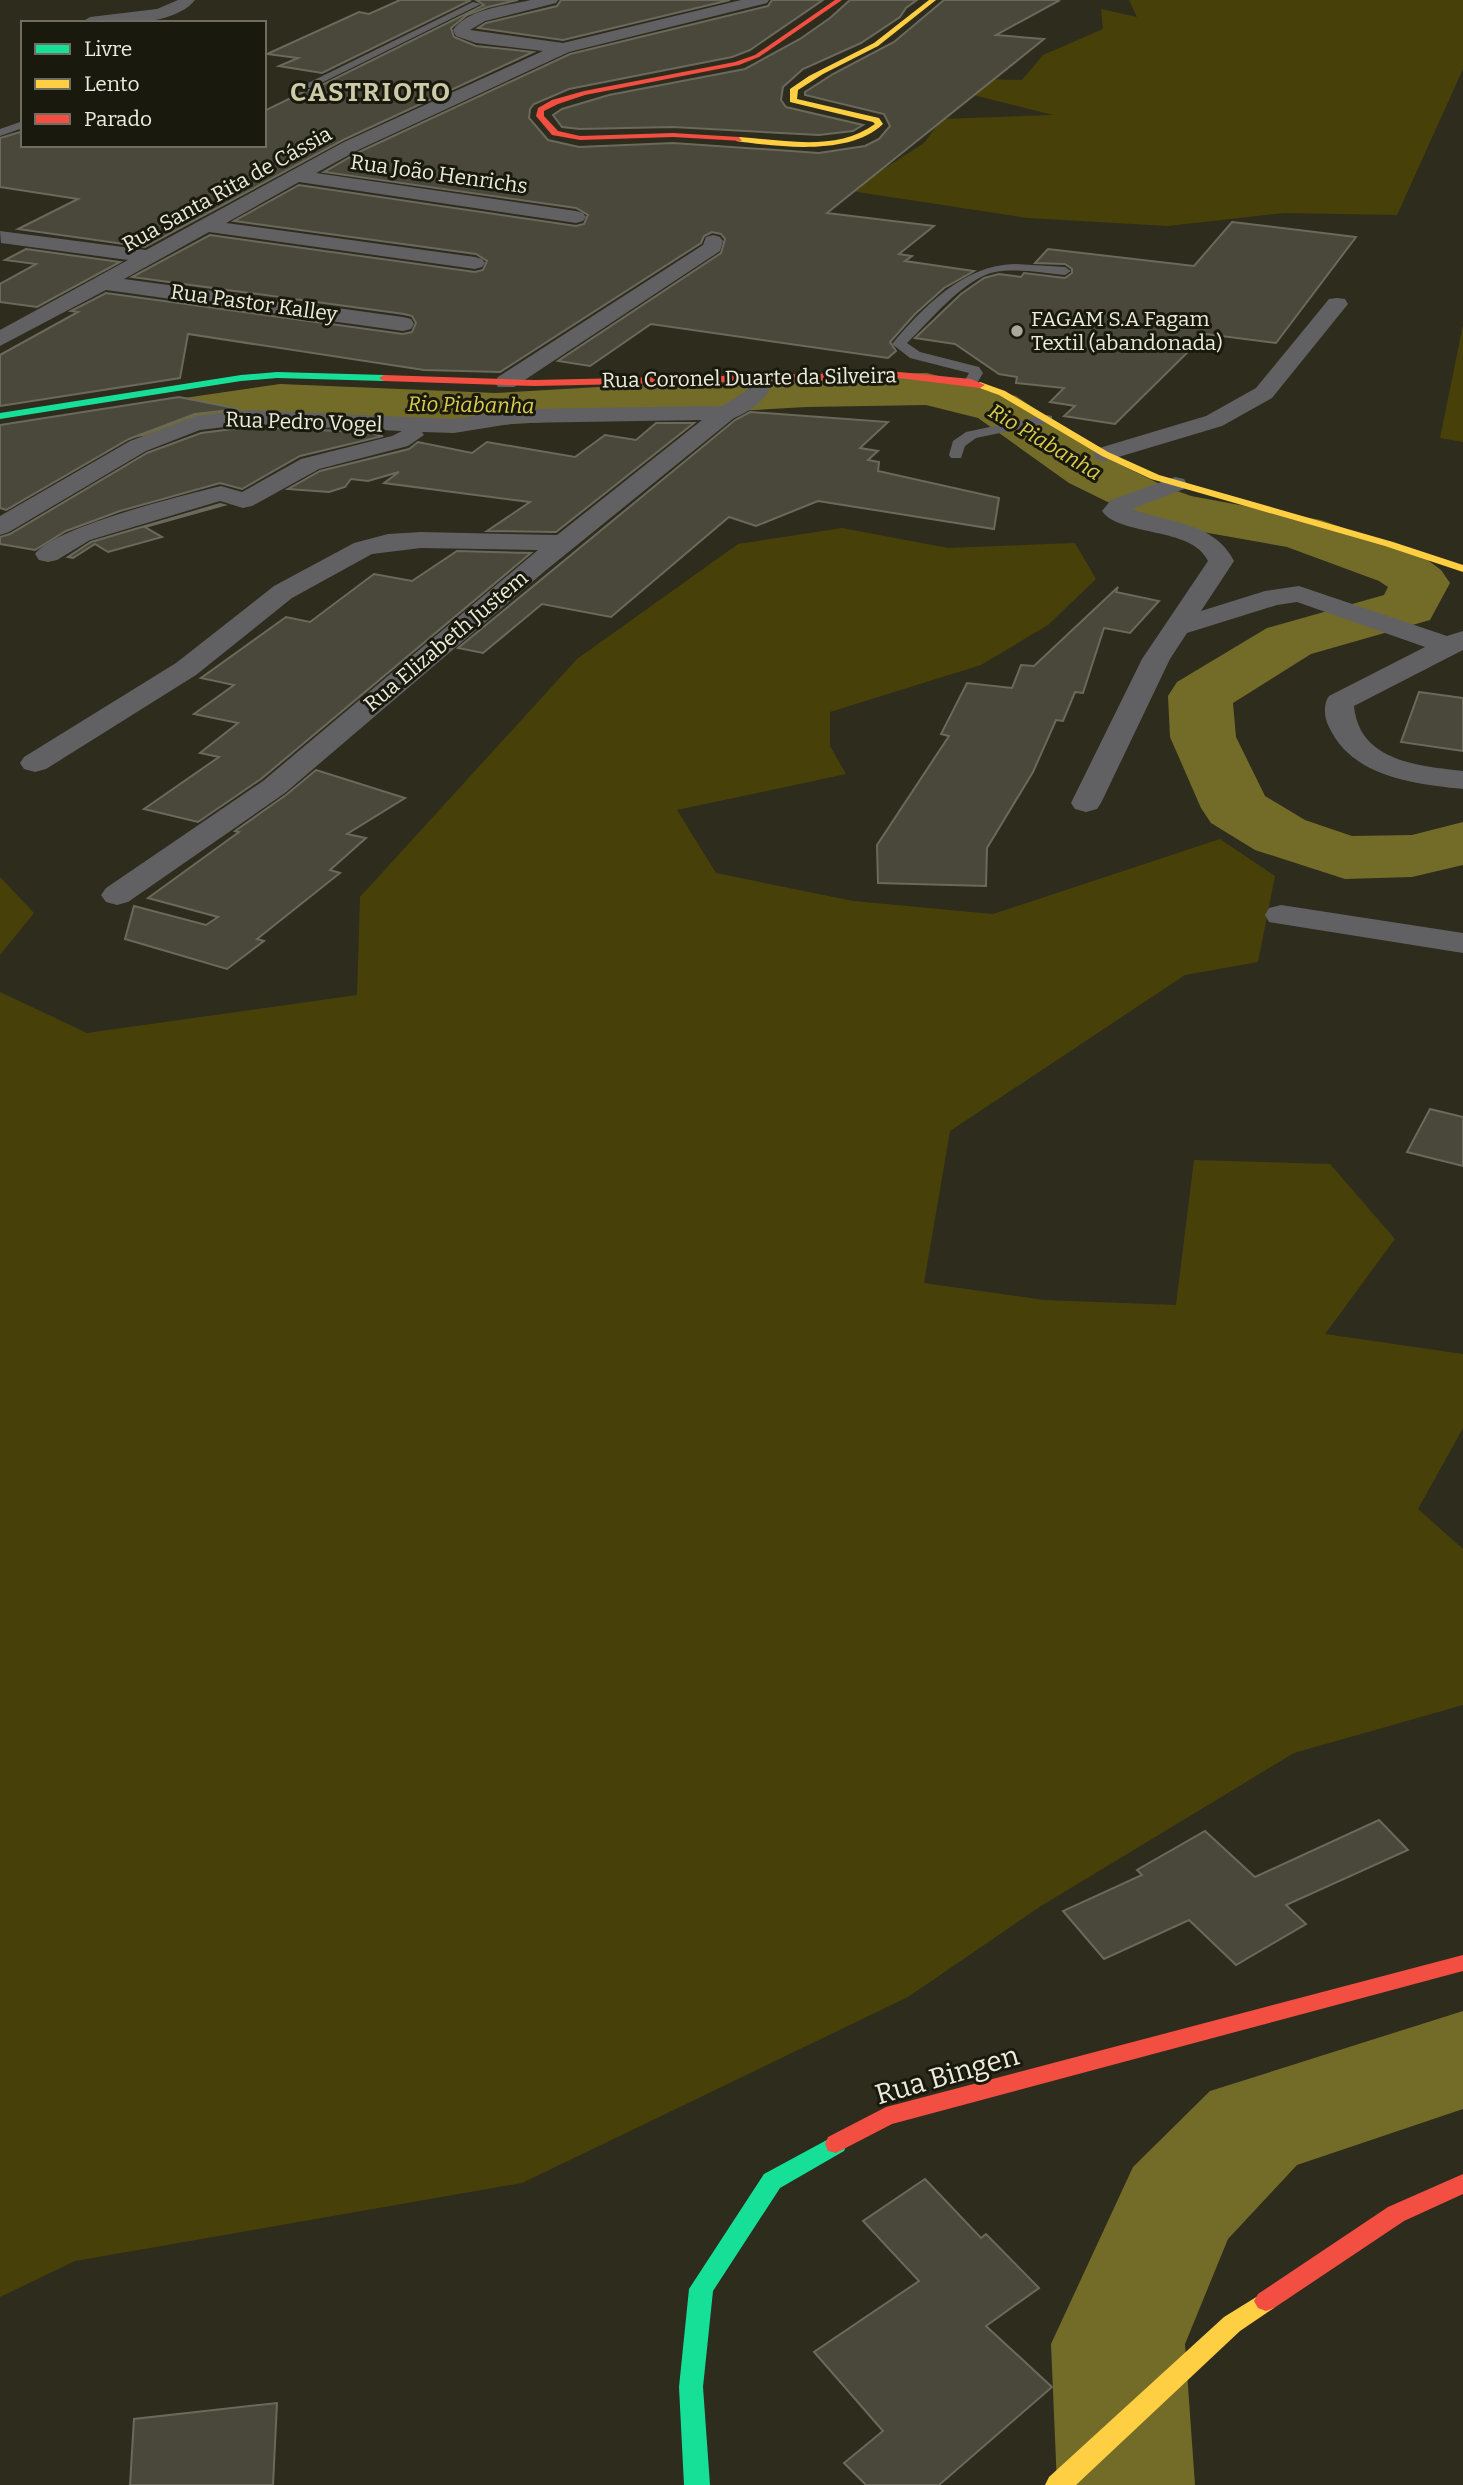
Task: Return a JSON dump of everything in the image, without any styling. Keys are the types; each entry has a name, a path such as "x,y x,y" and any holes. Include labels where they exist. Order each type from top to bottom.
{"street":[{"path":"99,21 160,14 179,8 187,0"},
{"path":"550,0 503,10 468,23 463,27 462,33 476,38 563,48"},
{"name":"Rua Santa Rita de Cássia","path":"4,334 377,133 563,48 761,0"},
{"path":"839,0 746,61 569,97 541,110 540,116 555,133 580,138 673,135 841,143 858,139 878,127 876,120 793,100 792,94 811,75 868,49 908,22 914,13 933,0"},
{"path":"473,1 503,10"},
{"path":"669,4 706,14"},
{"name":"Rua João Henrichs","path":"296,176 576,217"},
{"path":"206,226 475,264"},
{"path":"1,237 151,257"},
{"path":"506,382 713,247 713,241"},
{"name":"Rua Pastor Kalley","path":"104,282 403,324"},
{"path":"1105,454 1214,421 1265,393 1337,304"},
{"name":"Rua Coronel Duarte da Silveira","path":"0,416 241,378 277,375 506,382 526,400 759,388 899,375 971,382 992,388 1164,487 1389,544 1463,569"},
{"name":"Rua Elizabeth Justem","path":"117,895 274,787 536,565 759,388"},
{"name":"Rua Pedro Vogel","path":"0,527 138,446 196,423 249,417 426,426 487,422 526,400 726,413"},
{"name":"Rua Pedro Vogel","path":"48,554 81,535 220,493 243,501 263,492 284,476 311,464 400,441 426,426"},
{"path":"1086,803 1156,659 1221,561 1219,551 1204,540 1118,513 1115,509 1164,487"},
{"path":"35,763 186,669 283,592 363,548 388,542 421,540 565,543"},
{"path":"1178,627 1274,597 1299,594 1394,627 1455,643"},
{"path":"1455,643 1339,702 1338,717 1345,736 1365,753 1392,768 1429,777 1463,780"},
{"path":"1281,915 1463,943"},
{"name":"Rua Bingen","path":"697,2485 691,2387 701,2289 772,2181 886,2116 1463,1964"},
{"path":"1058,2485 1232,2324 1396,2214 1463,2184"}],"lane":[{"path":"307,86 473,1"},
{"path":"0,134 21,125"},
{"path":"971,382 976,373 974,370 915,355 899,344 969,279 984,271 1017,268 1065,271"},
{"path":"956,455 958,444 971,435 1047,419"}],"shaded area":[{"path":"1129,0 1463,0 1463,69 1397,215 1284,213 1168,226 1028,218 818,186 844,168 882,170 924,143 942,119 1053,115 933,85 949,78 1022,80 1043,55 1103,29 1101,9 1137,17"},
{"path":"1463,325 1463,442 1440,438"},
{"path":"842,528 948,548 1075,543 1096,579 1048,625 981,665 830,712 830,746 846,774 677,810 716,873 853,901 993,914 1220,839 1275,876 1258,962 1185,975 950,1131 924,1283 1044,1300 1176,1305 1194,1160 1330,1164 1395,1239 1325,1334 1463,1354 1463,1428 1418,1509 1463,1549 1463,1705 1294,1753 1041,1906 908,1997 522,2183 75,2261 0,2297 0,992 87,1033 357,995 360,897 577,659 738,544"},
{"path":"0,877 34,913 0,955"}],"building":[{"path":"400,0 471,0 322,73 279,66 298,58 267,54 359,12 369,14"},
{"path":"476,0 518,0 467,15 451,28 454,37 476,46 533,52 343,140 145,247 18,229 78,199 0,187 0,138 20,132 21,147 266,147 266,110 484,5"},
{"path":"561,0 730,0 563,40 478,28 486,23 557,6"},
{"path":"772,0 823,0 750,50 732,57 569,89 534,104 529,118 548,140 579,147 673,143 819,153 865,146 879,139 890,126 884,114 805,95 805,92 894,42 944,0 1060,0 996,35 1044,39 827,213 934,226 899,254 912,256 905,261 974,271 944,288 915,314 890,342 896,351 888,358 651,324 590,366 558,361 721,253 725,239 721,234 712,232 704,236 701,243 500,372 424,370 188,334 180,378 0,406 0,355 78,312 71,311 106,293 403,334 412,332 416,323 412,316 404,314 132,277 210,235 475,272 483,270 487,261 476,254 234,221 299,185 576,226 584,224 588,215 576,208 324,172 359,152 570,54 768,6"},
{"path":"850,0 917,0 906,8 900,17 861,43 803,69 783,87 781,100 786,107 863,125 853,131 819,135 673,127 580,129 562,127 553,115 562,109 609,95 745,69 800,39"},
{"path":"1232,222 1356,237 1276,343 1206,334 1115,424 1064,416 1075,406 1050,402 1064,388 1016,383 1017,377 999,374 955,344 915,338 961,294 984,278 999,274 1021,277 1024,273 1065,278 1072,273 1072,269 1065,264 1035,263 1048,249 1194,266"},
{"path":"26,249 120,262 37,307 0,302 0,284 36,264 5,260"},
{"path":"179,397 239,409 195,414 129,439 6,510 0,508 0,425"},
{"path":"750,412 888,422 860,448 878,451 868,460 879,462 878,471 999,498 994,529 818,501 756,526 729,517 611,617 542,604 483,653 458,648 735,420"},
{"path":"656,423 694,423 556,532 487,531 530,502 384,483 399,472 368,481 351,479 345,487 329,492 288,489 320,471 409,449 418,442 472,453 487,442 575,457 605,435 636,440"},
{"path":"249,427 362,432 383,436 300,456 242,489 220,483 120,511 66,531 35,550 0,544 0,537 10,534 147,453 201,433"},
{"path":"224,505 145,527 162,537 108,552 95,544 73,558 68,557 91,542"},
{"path":"457,551 531,553 261,779 198,822 144,809 219,757 200,753 238,723 194,714 234,685 201,678 286,617 310,622 374,574 412,581"},
{"path":"1118,587 1116,592 1159,601 1130,633 1104,628 1083,693 1075,692 1063,721 1056,720 1033,772 987,848 986,886 878,883 877,845 949,736 941,734 967,683 1012,688 1021,665 1034,666"},
{"path":"1419,692 1463,698 1463,751 1401,742"},
{"path":"316,770 405,798 347,834 366,838 330,870 340,873 257,939 264,941 227,969 125,939 134,906 206,925 218,917 148,898 239,832 235,831"},
{"path":"1430,1109 1463,1117 1463,1166 1407,1152"},
{"path":"1379,1820 1408,1850 1286,1905 1306,1924 1236,1965 1189,1920 1104,1959 1063,1911 1142,1875 1137,1870 1205,1831 1255,1877"},
{"path":"925,2179 981,2238 986,2234 1039,2288 986,2326 1052,2387 939,2485 866,2485 844,2463 883,2431 814,2352 919,2281 863,2221"},
{"path":"277,2403 273,2485 130,2485 134,2419"}],"waterway":[{"name":"Rio Piabanha","path":"0,441 280,400 496,409 806,391 927,389 997,407 1089,471 1146,499 1180,511 1300,532 1400,568 1420,583 1408,607 1289,641 1200,696 1203,737 1236,808 1280,835 1345,858 1412,856 1463,843"},
{"path":"1126,2485 1118,2344 1178,2206 1254,2128 1463,2060"}],"traffic: fast":[{"path":"0,416 241,378 277,375 384,378"},
{"path":"697,2485 691,2387 701,2289 772,2181 836,2144"}],"traffic: slow":[{"path":"739,139 813,144 851,140 867,134 879,124 876,120 793,100 794,89 820,72 876,44 933,0"},
{"path":"980,385 1002,393 1105,454 1155,477 1389,544 1463,569"},
{"path":"1058,2485 1232,2324 1266,2301"}],"traffic: jam":[{"path":"739,139 673,135 580,138 555,133 540,116 541,110 555,102 584,93 737,64 757,56 839,0"},
{"path":"384,378 534,383 899,375 980,385"},
{"path":"836,2144 886,2116 1463,1963"},
{"path":"1266,2301 1396,2214 1463,2184"}],"place":[{"name":"FAGAM S.A Fagam Textil (abandonada)","path":"1017,331"}],"district":[{"name":"CASTRIOTO","path":"371,92"}]}
